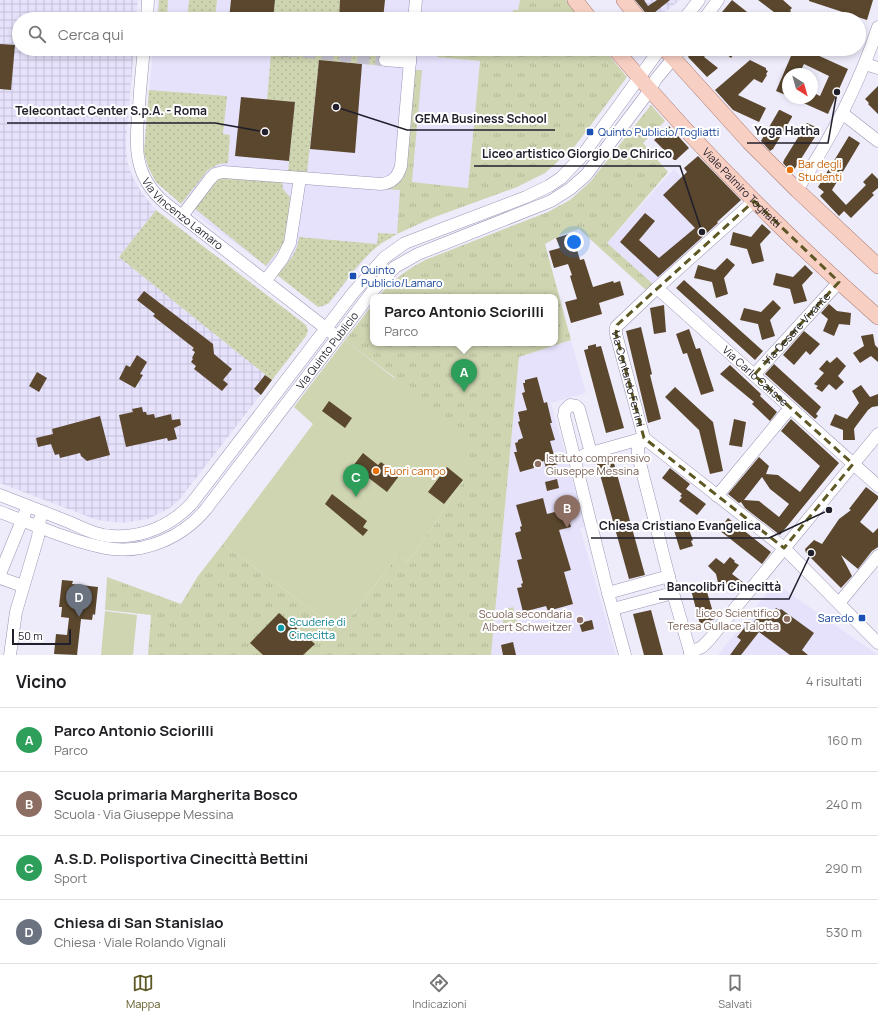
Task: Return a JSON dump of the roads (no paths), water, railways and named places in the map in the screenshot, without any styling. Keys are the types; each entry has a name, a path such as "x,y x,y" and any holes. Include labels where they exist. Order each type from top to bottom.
{"main road":[{"path":"575,0 584,12"},
{"path":"624,0 633,12"},
{"name":"Viale Palmiro Togliatti","path":"621,56 692,137 754,202 878,317"},
{"path":"676,56 733,125 797,190 878,266"}],"street":[{"path":"147,12 148,0"},
{"path":"415,12 416,0"},
{"path":"690,12 699,0"},
{"path":"709,12 718,0"},
{"path":"797,190 842,113 864,64 878,27"},
{"name":"Via Vincenzo Lamaro","path":"143,56 136,133 136,151 145,179 163,202 326,327"},
{"path":"182,216 210,178 220,172 231,171 381,184 390,182 396,177 401,166 410,56"},
{"name":"Via Quinto Publicio","path":"0,495 95,533 113,536 127,536 147,532 171,521 185,510 194,500 372,269 396,249 413,240 532,194 549,186 561,178 582,156 655,56"},
{"name":"Via Quinto Publicio","path":"370,294 379,283 402,262 450,241 551,201 574,186 586,175 650,90 670,56"},
{"path":"385,60 410,62"},
{"path":"864,64 878,68"},
{"path":"842,113 878,141"},
{"path":"266,280 282,259 290,243 300,178"},
{"name":"Via Contardo Ferrini","path":"754,202 617,325 616,330 644,438 784,548 878,643"},
{"name":"Via Cesare Vivante","path":"754,375 839,282"},
{"name":"Via Carlo Calisse","path":"657,288 878,486"},
{"name":"Via Quinto Publicio","path":"0,512 88,544 111,549 146,547 176,535 197,519 206,508 370,295"},
{"path":"326,327 332,332 333,342"},
{"path":"590,453 579,409 576,406 570,406 566,408 564,415 625,655"},
{"path":"717,496 790,408"},
{"path":"644,438 639,445 638,455 673,593 690,653 708,642 878,434"},
{"path":"575,458 644,438"},
{"path":"0,574 28,507"},
{"path":"10,655 16,612 36,544 41,512"},
{"path":"839,603 878,556"},
{"path":"608,592 669,576"},
{"path":"0,578 23,586"},
{"path":"613,609 673,593"}],"tunnel":[{"path":"345,56 385,60"}],"place":[{"name":"Yoga Hatha","path":"837,92"},
{"name":"GEMA Business School","path":"336,107"},
{"name":"Telecontact Center S.p.A. - Roma","path":"265,132"},
{"name":"Quinto Publicio/Togliatti","path":"590,132"},
{"name":"Bar degli Studenti","path":"790,170"},
{"name":"Liceo artistico Giorgio De Chirico","path":"702,232"},
{"name":"Quinto Publicio/Lamaro","path":"353,276"},
{"name":"Parco Antonio Sciorilli","path":"464,392"},
{"name":"Istituto comprensivo Giuseppe Messina","path":"538,464"},
{"name":"Fuori campo","path":"376,471"},
{"name":"A.S.D. Polisportiva Cinecittà Bettini","path":"356,497"},
{"name":"Chiesa Cristiano Evangelica","path":"829,510"},
{"name":"Scuola primaria Margherita Bosco","path":"567,528"},
{"name":"Bancolibri Cinecittà","path":"811,553"},
{"name":"Chiesa di San Stanislao","path":"79,617"},
{"name":"Saredo","path":"862,618"},
{"name":"Liceo Scientifico Teresa Gullace Talotta","path":"787,619"},
{"name":"Scuola secondaria Albert Schweitzer","path":"580,620"},
{"name":"Scuderie di Cinecitta","path":"281,628"}]}
